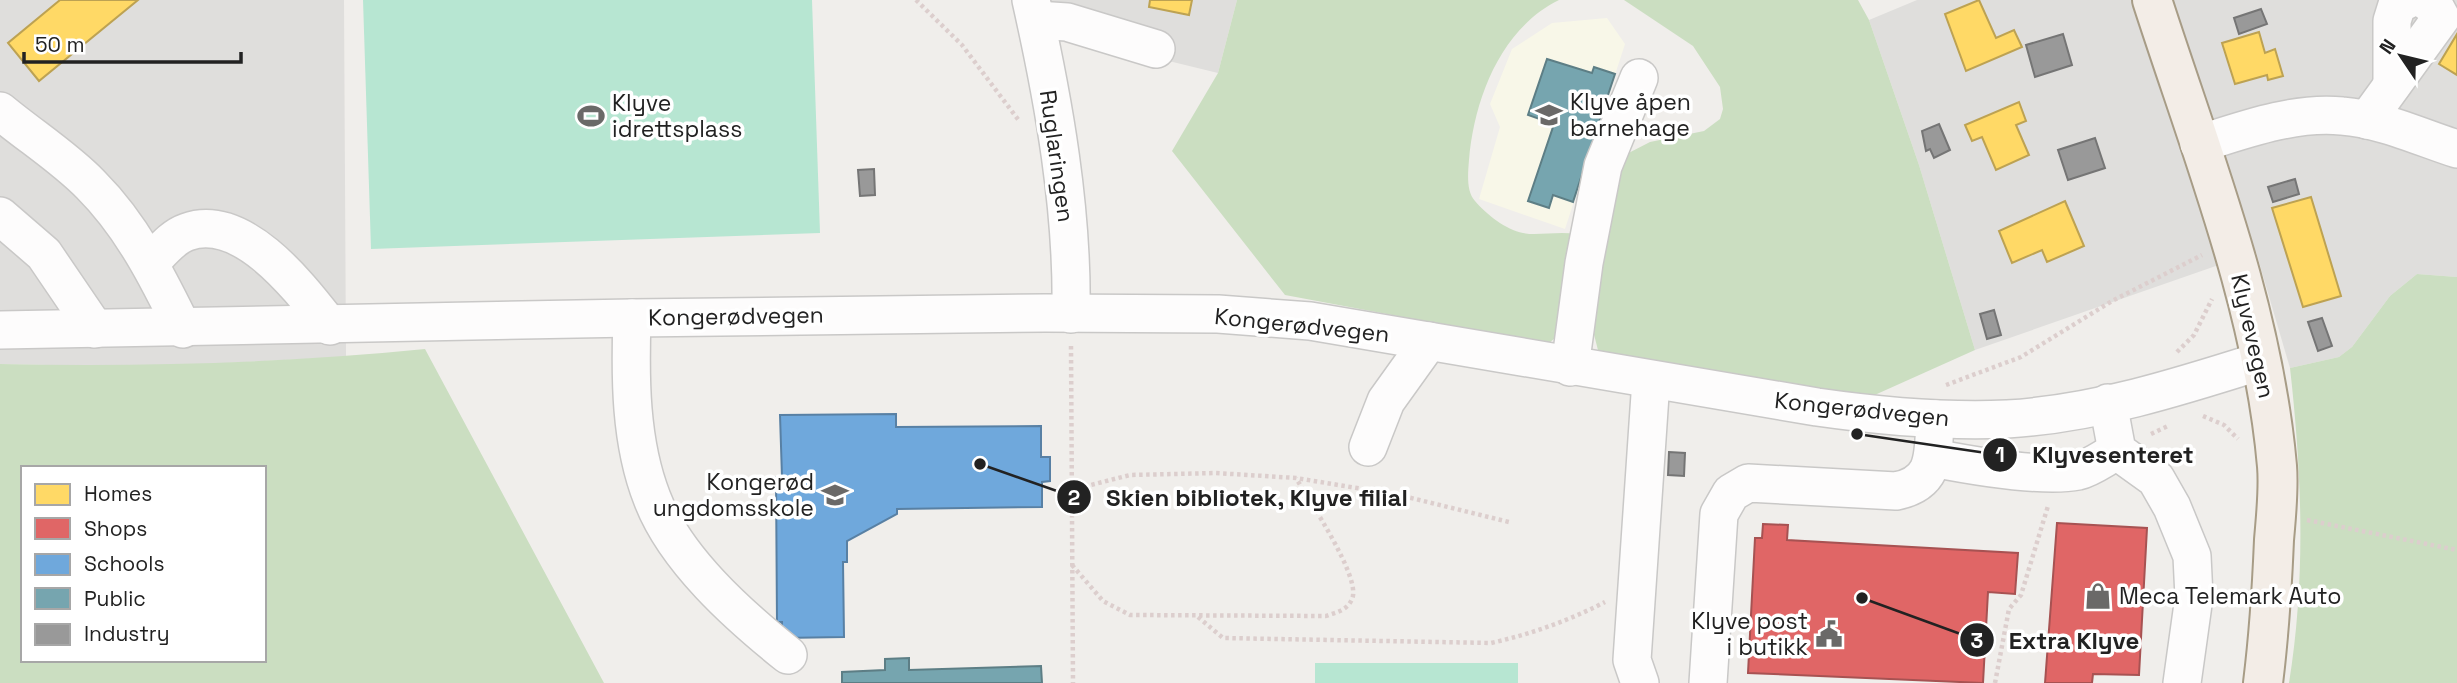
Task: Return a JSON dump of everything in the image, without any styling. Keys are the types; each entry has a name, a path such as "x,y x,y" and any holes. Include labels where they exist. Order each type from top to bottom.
{"main road":[{"name":"Klyvevegen","path":"2152,0 2246,295 2261,361 2277,469 2276,518 2263,683"}],"street":[{"path":"2392,85 2392,21 2397,5 2407,0"},
{"path":"2367,120 2441,18 2435,7 2425,0"},
{"path":"1033,10 1156,49"},
{"name":"Ruglaringen","path":"1033,10 1063,183 1072,282 1071,335"},
{"path":"1570,367 1584,263 1603,166 1640,78"},
{"path":"0,111 90,183 150,263 183,329"},
{"path":"2199,144 2280,121 2341,115 2367,120 2457,149"},
{"path":"0,216 44,254 96,330"},
{"path":"150,263 185,232 202,228 222,229 239,235 271,260 330,326"},
{"name":"Kongerødvegen","path":"0,330 183,329 632,318 1071,335 1231,315 1310,321 1570,367 1886,416 1937,403 2009,419 2137,398 2261,361"},
{"path":"632,318 635,425 652,500 680,550 753,627 788,655"},
{"path":"1368,447 1386,401 1429,341"},
{"path":"1640,683 1632,660 1651,380"},
{"path":"1708,683 1719,514 1731,493 1748,483 1896,491 1915,487 1925,476 1933,458 1937,403"},
{"path":"2108,403 2117,451 2156,480 2172,507 2192,556 2194,597 2182,683"},
{"path":"1933,458 1979,466 2080,471 2117,451"}],"path":[{"path":"916,0 962,45 1028,132"},
{"path":"1937,403 2021,357 2112,301 2209,251"},
{"path":"2173,355 2194,335 2211,302 2213,292"},
{"path":"1071,335 1073,683"},
{"path":"2195,416 2205,415 2224,425 2240,442"},
{"path":"2117,451 2174,423"},
{"path":"1995,683 2009,609 2021,595 2059,471"},
{"path":"1071,490 1130,475 1216,473 1296,478 1399,495 1509,522"},
{"path":"1072,565 1114,609 1146,617 1325,616 1345,609 1353,598 1350,576 1296,478"},
{"path":"2276,518 2313,520 2457,550"},
{"path":"1198,617 1223,638 1491,643 1523,636 1570,619 1637,585"}],"shaded area":[{"path":"0,0 344,0 346,357 147,367 0,364"},
{"path":"1033,0 1237,0 1218,73 1062,35"},
{"path":"1917,0 2457,0 2457,277 2417,274 2390,296 2352,347 2339,357 2290,368 2256,252 1975,350 1919,165 1869,20"},
{"name":"Klyve åpen barnehage","path":"1607,18 1625,44 1565,229 1479,199 1500,127 1490,104 1512,49 1552,23"}],"green space":[{"name":"Klyve idrettsplass","path":"363,0 812,0 820,233 371,249"},
{"path":"1237,0 1559,0 1538,13 1521,29 1494,68 1477,114 1468,176 1470,192 1475,201 1510,229 1529,234 1576,234 1562,332 1548,344 1285,295 1172,151 1218,73"},
{"path":"1624,0 1858,0 1869,20 1919,165 1975,350 1868,398 1600,358 1588,311 1615,160 1650,142 1704,131 1720,119 1723,109 1720,87 1693,46"},
{"path":"2417,274 2457,277 2457,683 2289,683 2300,565 2297,447 2290,368 2339,357 2352,347 2390,296"},
{"path":"425,349 604,683 0,683 0,364 213,363"},
{"path":"1315,663 1518,663 1518,683 1315,683"}],"building: Homes":[{"path":"60,0 138,0 39,81 8,43"},
{"path":"1150,0 1192,0 1189,15 1149,7"},
{"path":"1979,0 1996,38 2014,30 2022,47 1966,71 1945,14"},
{"path":"2259,32 2265,53 2275,49 2283,76 2268,80 2267,75 2235,84 2222,43"},
{"path":"2457,34 2457,75 2439,64"},
{"path":"2019,102 2026,121 2016,125 2029,155 1996,170 1982,137 1972,141 1965,125"},
{"path":"2311,197 2341,296 2303,307 2272,208"},
{"path":"2065,201 2084,246 2047,262 2042,250 2012,263 1999,231"}],"building: Shops":[{"path":"2057,523 2147,528 2139,675 2093,674 2092,683 2045,683"},
{"path":"1763,524 1788,525 1787,540 2018,553 2015,594 1988,592 1983,683 1748,673 1755,538 1762,538"}],"building: Schools":[{"path":"896,414 896,427 1041,426 1041,457 1050,457 1050,481 1042,482 1042,507 897,509 897,514 847,541 847,562 843,562 844,637 782,638 782,622 777,622 776,477 782,477 780,415"}],"building: Public":[{"path":"1547,59 1592,73 1594,67 1615,74 1598,125 1611,129 1606,142 1594,138 1573,202 1553,195 1549,208 1528,201 1554,124 1528,115"},
{"path":"909,658 909,670 1041,666 1042,683 842,683 842,672 885,670 885,659"}],"building: Industry":[{"path":"2261,9 2267,24 2239,34 2234,18"},
{"path":"2063,34 2072,65 2035,77 2026,45"},
{"path":"1939,124 1950,150 1934,158 1930,149 1926,151 1922,131"},
{"path":"2095,138 2105,168 2068,180 2058,150"},
{"path":"874,169 875,195 860,196 858,170"},
{"path":"2295,179 2299,194 2273,202 2268,187"},
{"path":"1994,310 2001,335 1987,339 1980,314"},
{"path":"2322,318 2332,346 2318,351 2308,322"},
{"path":"1669,452 1685,453 1684,476 1668,475"}],"place":[{"name":"Klyve åpen barnehage","path":"1549,115"},
{"name":"Klyve idrettsplass","path":"591,116"},
{"name":"Klyvesenteret","path":"1857,434"},
{"name":"Skien bibliotek, Klyve filial","path":"980,464"},
{"name":"Kongerød ungdomsskole","path":"835,495"},
{"name":"Meca Telemark Auto","path":"2098,596"},
{"name":"Extra Klyve","path":"1862,598"},
{"name":"Klyve post i butikk","path":"1829,634"}]}
